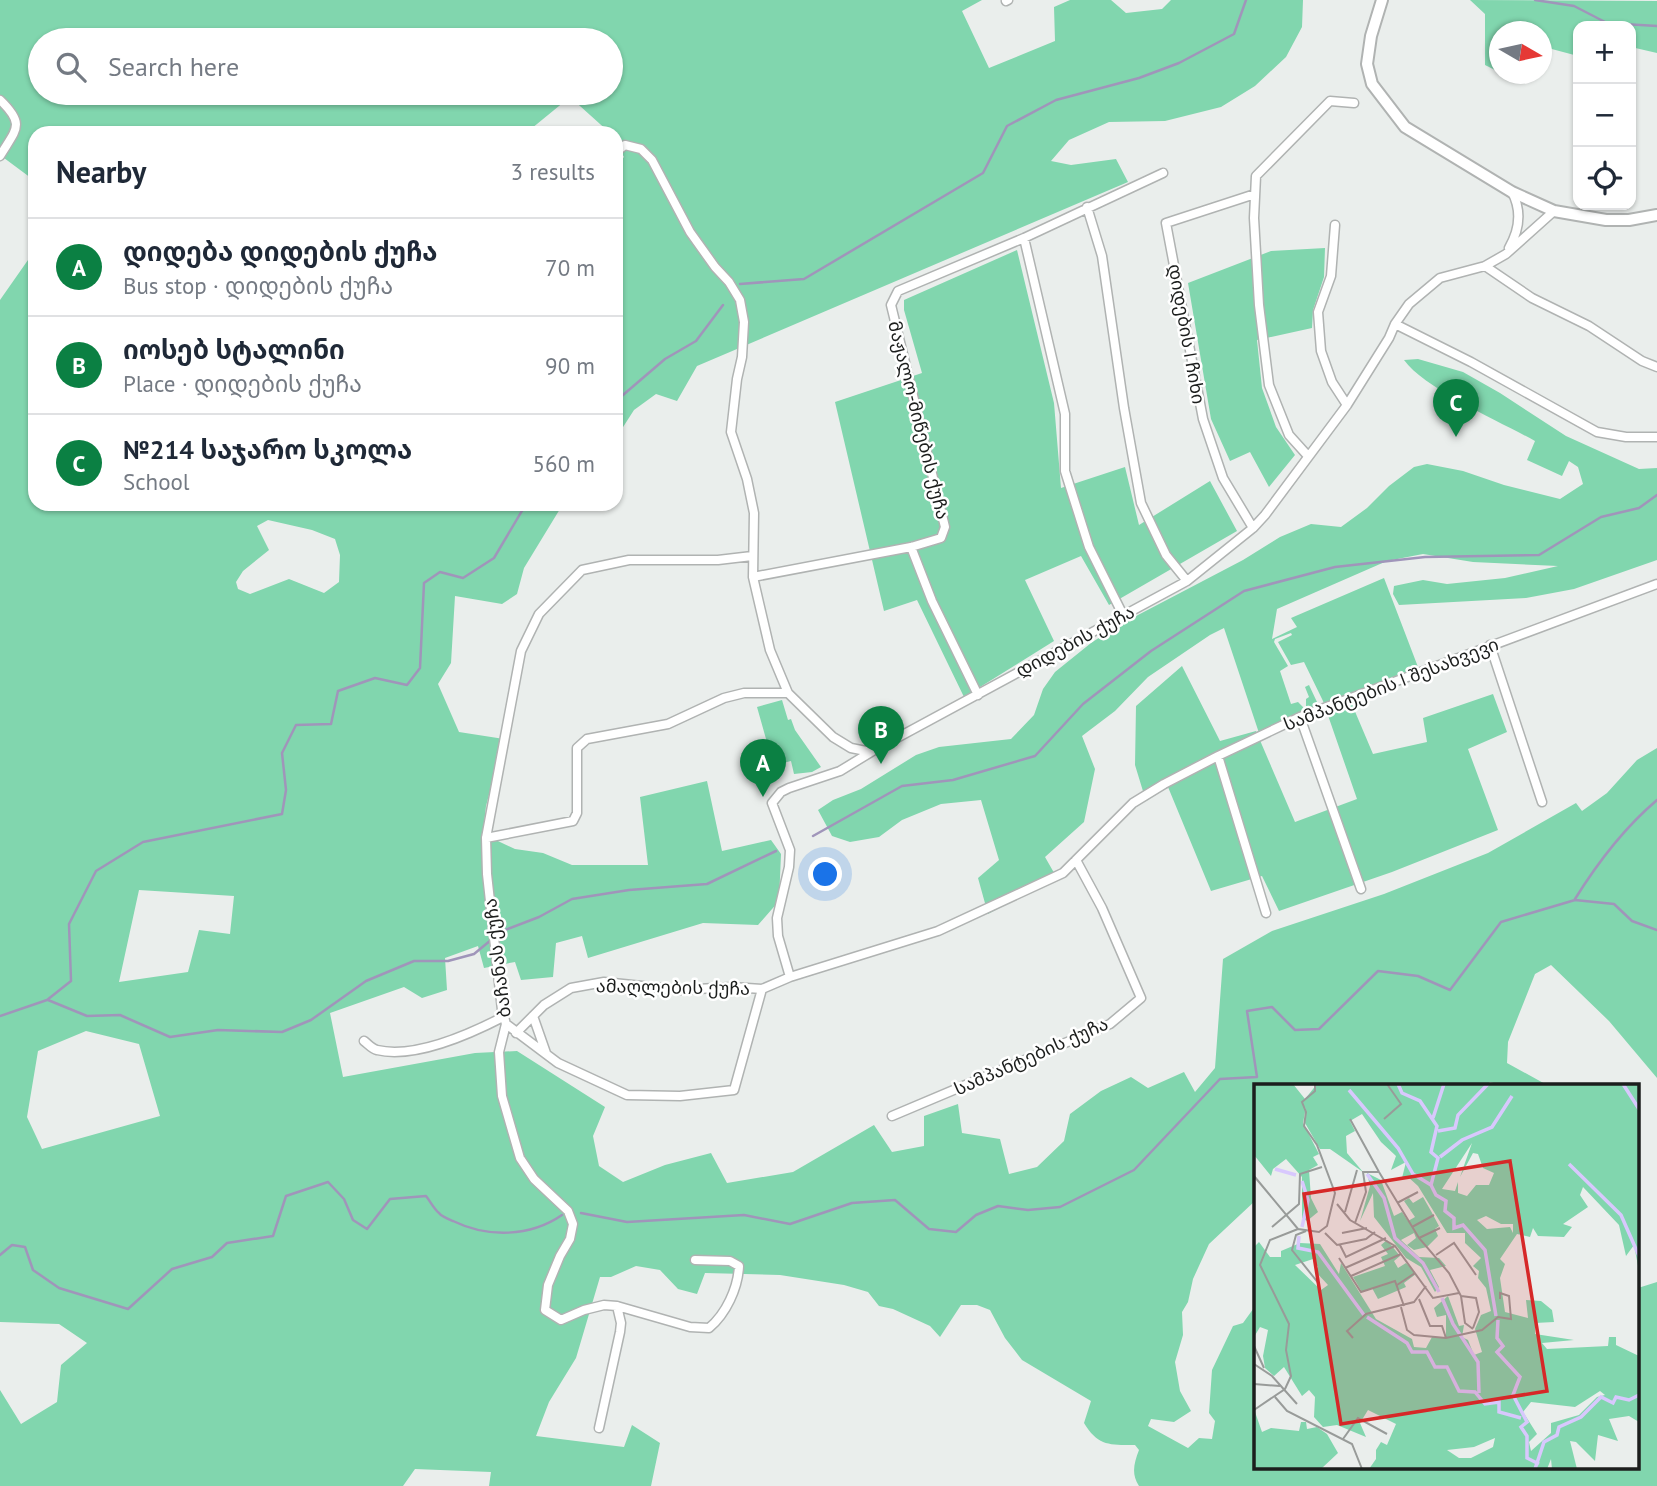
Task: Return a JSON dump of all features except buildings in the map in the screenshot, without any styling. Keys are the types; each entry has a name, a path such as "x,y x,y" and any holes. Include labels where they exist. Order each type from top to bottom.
{"street":[{"path":"1382,0 1371,36 1367,64 1372,85 1405,127 1513,192 1555,211 1606,220 1629,220 1657,215"},
{"path":"0,100 15,115 17,128 0,156"},
{"path":"1308,456 1289,435 1269,385 1259,305 1254,218 1256,176 1330,101 1354,103"},
{"path":"623,147 641,149 652,160 691,232 740,300 744,322 742,356 731,432 747,479 754,513 753,577 770,650 788,693 833,737 851,748 871,752"},
{"name":"მაჟალო-მიწების ქუჩა","path":"753,577 911,547 941,538 945,527 891,306 898,291 1024,238 1163,173"},
{"path":"1506,254 1519,224 1519,205 1513,192"},
{"name":"დიდების I ჩიხი","path":"1253,528 1223,478 1203,419 1166,223 1255,194"},
{"path":"1087,207 1102,256 1141,503 1166,555 1187,582"},
{"name":"დიდების ქუჩა","path":"790,977 778,936 777,918 789,867 790,850 772,803 780,792 840,771 1187,582 1265,515 1347,405 1390,338 1395,324 1421,292 1440,278 1485,266 1506,254 1555,211"},
{"path":"1335,225 1331,276 1318,312 1321,351 1332,382 1347,405"},
{"path":"1024,238 1065,414 1065,471 1089,547 1123,615"},
{"path":"1485,266 1532,298 1589,326 1642,361 1657,367"},
{"path":"1395,324 1471,362 1597,432 1626,437 1657,437"},
{"path":"911,547 932,601 978,695"},
{"name":"ბაჩანას ქუჩა","path":"695,1260 730,1261 739,1266 738,1278 720,1318 709,1328 690,1327 617,1306 604,1305 584,1310 561,1320 545,1310 548,1285 570,1239 573,1224 568,1211 534,1179 520,1158 502,1096 499,1052 504,1020 487,874 486,838 521,651 539,614 582,570 629,559 718,559 752,556"},
{"name":"სამპანტების I შესახვევი","path":"1076,860 1133,803 1218,756 1300,717 1657,584"},
{"path":"1490,645 1542,802"},
{"path":"486,838 573,821 577,813 578,748 587,739 667,724 724,698 744,693 788,693"},
{"path":"1300,717 1361,889"},
{"path":"1218,756 1266,913"},
{"path":"364,1041 375,1050 396,1051 429,1047 504,1020 516,1033 558,1063 627,1095 680,1096 734,1090 762,989 790,977 937,931 1063,873 1076,860"},
{"name":"სამპანტების ქუჩა","path":"892,1116 1110,1024 1141,998 1102,908 1076,860"},
{"name":"ამაღლების ქუჩა","path":"516,1033 544,1005 571,988 604,982 680,990 732,987 762,989"},
{"path":"533,1016 546,1054"},
{"path":"599,1428 620,1332 617,1306"}],"green space":[{"path":"0,0 982,0 962,11 989,68 1055,41 1054,7 1070,0 1111,0 1126,13 1162,9 1171,0 1303,0 1302,27 1286,57 1255,86 1221,107 1165,121 1109,122 1069,140 1051,161 1071,165 1116,159 1128,182 697,366 677,401 656,394 634,410 623,427 623,126 602,126 579,105 623,105 623,28 28,28 28,105 560,105 535,126 28,126 28,176 0,155"},
{"path":"1470,0 1657,1 1657,53 1636,48 1636,21 1573,21 1573,55 1552,49 1552,21 1489,21 1489,67 1485,65 1485,14"},
{"path":"1325,248 1324,277 1313,310 1312,328 1257,340 1262,388 1276,427 1295,455 1269,487 1250,452 1230,461 1211,419 1188,283 1271,251"},
{"path":"1017,250 1054,403 1061,488 1125,467 1139,525 1210,481 1237,531 1109,605 1081,556 1025,580 1054,641 964,697 917,600 884,611 835,402 922,373 904,310 904,300"},
{"path":"28,260 28,511 559,511 524,568 517,594 502,604 455,596 451,663 438,684 459,732 504,739 486,806 483,834 515,849 543,853 572,865 648,865 640,797 707,781 722,851 771,840 781,854 779,901 758,925 703,923 588,958 582,936 556,943 553,977 521,980 515,962 484,968 478,946 445,958 447,990 422,998 404,987 330,1013 343,1077 475,1053 517,1051 605,1107 593,1136 599,1166 623,1182 665,1165 711,1153 727,1183 793,1172 874,1125 892,1152 924,1146 924,1116 958,1104 962,1133 1000,1139 1009,1174 1037,1167 1064,1141 1070,1114 1101,1091 1131,1077 1148,1088 1184,1072 1195,1092 1215,1068 1223,959 1272,931 1384,894 1488,853 1576,803 1582,811 1607,793 1637,760 1657,748 1657,1078 1609,1021 1551,965 1535,974 1508,1042 1507,1063 1545,1084 1254,1084 1254,1202 1209,1244 1182,1312 1183,1335 1175,1362 1180,1391 1191,1411 1174,1422 1151,1419 1148,1426 1188,1448 1199,1438 1212,1439 1215,1421 1209,1413 1212,1370 1233,1326 1243,1323 1254,1308 1254,1468 1640,1468 1640,1287 1657,1282 1657,1486 1139,1486 1134,1473 1139,1450 1135,1445 1105,1443 1094,1436 1084,1423 1091,1401 1022,1360 1005,1338 990,1310 977,1305 961,1305 940,1337 930,1326 893,1309 879,1306 868,1292 844,1285 780,1275 705,1273 697,1294 678,1289 660,1270 636,1266 611,1277 600,1277 576,1358 549,1402 536,1436 624,1447 632,1425 660,1443 651,1486 489,1486 491,1472 415,1469 403,1486 0,1486 0,1390 21,1424 57,1402 61,1365 87,1343 59,1324 0,1322 0,300","holes":["268,520 312,530 335,539 340,555 339,582 324,593 289,579 250,594 238,589 236,582 243,571 269,550 257,526","139,890 234,896 230,934 199,930 188,972 119,982","86,1031 139,1044 160,1116 42,1149 27,1117 38,1051"]},
{"path":"1418,359 1463,372 1566,436 1639,469 1657,468 1657,560 1574,589 1526,598 1399,605 1393,594 1394,586 1423,580 1447,584 1505,578 1558,566 1473,562 1423,554 1387,561 1277,609 1272,639 1297,627 1291,618 1384,578 1418,667 1348,695 1373,754 1427,742 1423,718 1493,694 1507,732 1468,749 1498,830 1392,872 1279,911 1262,876 1211,891 1168,787 1146,801 1135,765 1136,706 1182,666 1220,741 1256,731 1295,822 1357,799 1323,701 1304,662 1291,665 1278,642 1292,635 1291,633 1275,639 1274,642 1288,666 1280,671 1291,704 1298,702 1306,707 1306,699 1309,697 1305,687 1309,685 1317,702 1316,707 1259,733 1224,628 1148,677 1115,711 1082,736 1095,769 1084,822 1045,857 1057,878 988,914 978,878 999,860 981,800 941,804 902,820 879,837 850,842 832,836 818,810 833,800 861,789 916,755 939,747 1011,739 1034,715 1043,689 1055,672 1091,643 1117,626 1243,560 1280,537 1311,524 1341,527 1414,467 1427,464 1463,471 1560,499 1583,484 1578,467 1569,461 1562,476 1527,460 1535,441 1446,393 1414,371 1404,360"},
{"path":"782,700 788,720 791,719 795,730 821,767 812,772 794,774 791,761 783,763 778,744 768,746 757,707"}],"waterway":[{"path":"740,284 804,279 983,173 1007,126 1056,100 1139,78 1179,63 1234,34 1246,0"},
{"path":"1535,0 1574,6 1607,23 1657,26"},
{"path":"623,395 665,359 696,341 723,305"},
{"path":"813,836 902,786 953,780 1035,756 1083,704 1151,651 1244,591 1335,567 1425,557 1539,555 1601,517 1639,508 1657,495"},
{"path":"0,1016 47,1000 71,981 69,924 96,871 143,842 282,814 286,790 282,753 296,725 331,724 338,691 375,678 407,685 420,668 424,583 440,572 463,578 494,558 522,511"},
{"path":"1575,899 1612,846 1657,800"},
{"path":"496,935 539,917 572,899 629,890 707,884 776,851"},
{"path":"581,1213 627,1222 744,1215 790,1224 852,1203 895,1200 929,1229 956,1232 976,1215 998,1206 1028,1210 1060,1207 1134,1170 1220,1079 1257,1077 1247,1011 1272,1007 1295,1030 1319,1029 1378,971 1418,976 1450,990 1501,922 1575,900 1614,904 1632,921 1657,930"},
{"path":"48,1000 87,1016 120,1015 170,1037 218,1030 282,1032 311,1020 366,981 414,961 448,961 474,954 491,940"},
{"path":"0,1255 12,1245 25,1247 33,1270 59,1288 128,1309 172,1269 212,1257 227,1243 273,1236 286,1196 328,1182 344,1199 353,1220 367,1229 390,1199 426,1196 445,1218 466,1227 494,1232 509,1233 536,1228 562,1215"}],"place":[{"name":"№214 საჯარო სკოლა","path":"1456,437"},
{"name":"იოსებ სტალინი","path":"881,764"},
{"name":"დიდება დიდების ქუჩა","path":"763,797"}]}
